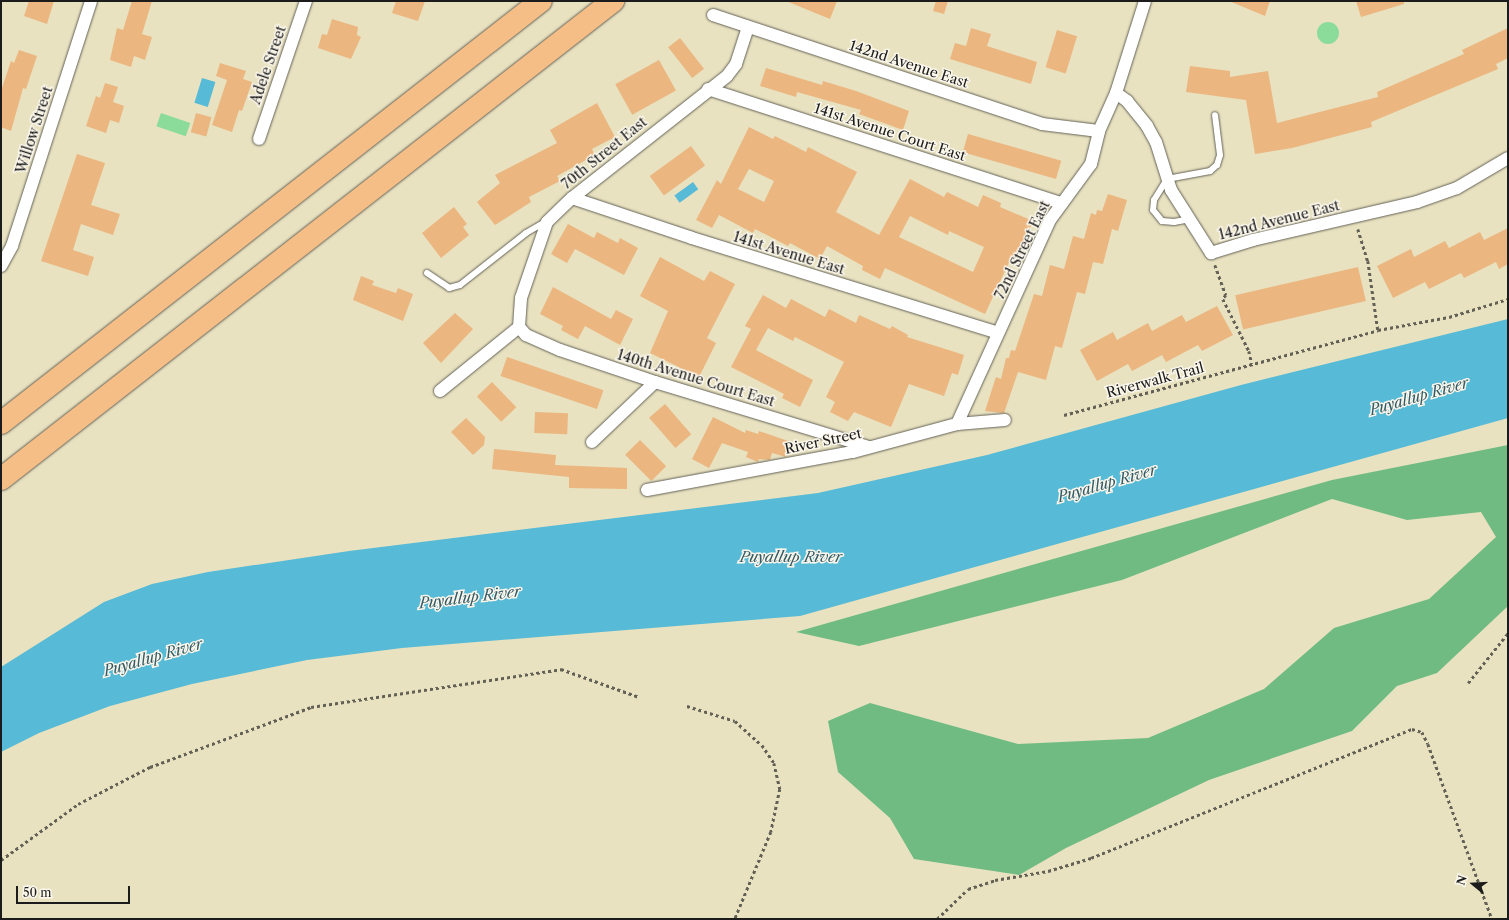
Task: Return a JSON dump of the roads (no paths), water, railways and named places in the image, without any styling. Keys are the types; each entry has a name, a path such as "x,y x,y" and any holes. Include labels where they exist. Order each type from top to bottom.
{"highway":[{"path":"1,423 541,1"},
{"path":"1,479 613,1"}],"street":[{"name":"Willow Street","path":"1,266 12,246 91,1"},
{"name":"Adele Street","path":"259,140 306,1"},
{"name":"72nd Street East","path":"957,424 1050,220 1091,164 1098,131 1116,93 1145,1"},
{"name":"142nd Avenue East","path":"713,15 1042,124 1098,131"},
{"name":"70th Street East","path":"519,327 521,298 547,222 572,198 708,89 727,76 736,64 748,27"},
{"name":"141st Avenue Court East","path":"708,89 1062,203"},
{"name":"142nd Avenue East","path":"1116,93 1127,101 1147,126 1156,142 1171,190 1211,253 1238,244 1416,202 1457,188 1508,158"},
{"name":"141st Avenue East","path":"572,198 998,334"},
{"name":"140th Avenue Court East","path":"519,327 526,335 560,350 655,382 869,447"},
{"path":"440,391 519,327"},
{"path":"592,442 655,382"},
{"name":"River Street","path":"647,490 854,452 957,424 1005,420"}],"lane":[{"path":"1190,219 1166,222 1157,217 1153,210 1154,200 1167,179 1210,171 1217,165 1220,155 1215,115"},
{"path":"427,273 449,288 460,285 526,233 547,222"}],"water":[{"path":"202,78 215,82 208,107 194,103"},
{"path":"693,182 698,189 680,203 674,196"},
{"name":"Puyallup River","path":"1508,319 1508,418 800,616 402,648 307,660 192,684 110,706 39,733 1,752 1,667 104,602 152,584 208,572 349,551 818,493 987,455 1241,385"}]}
